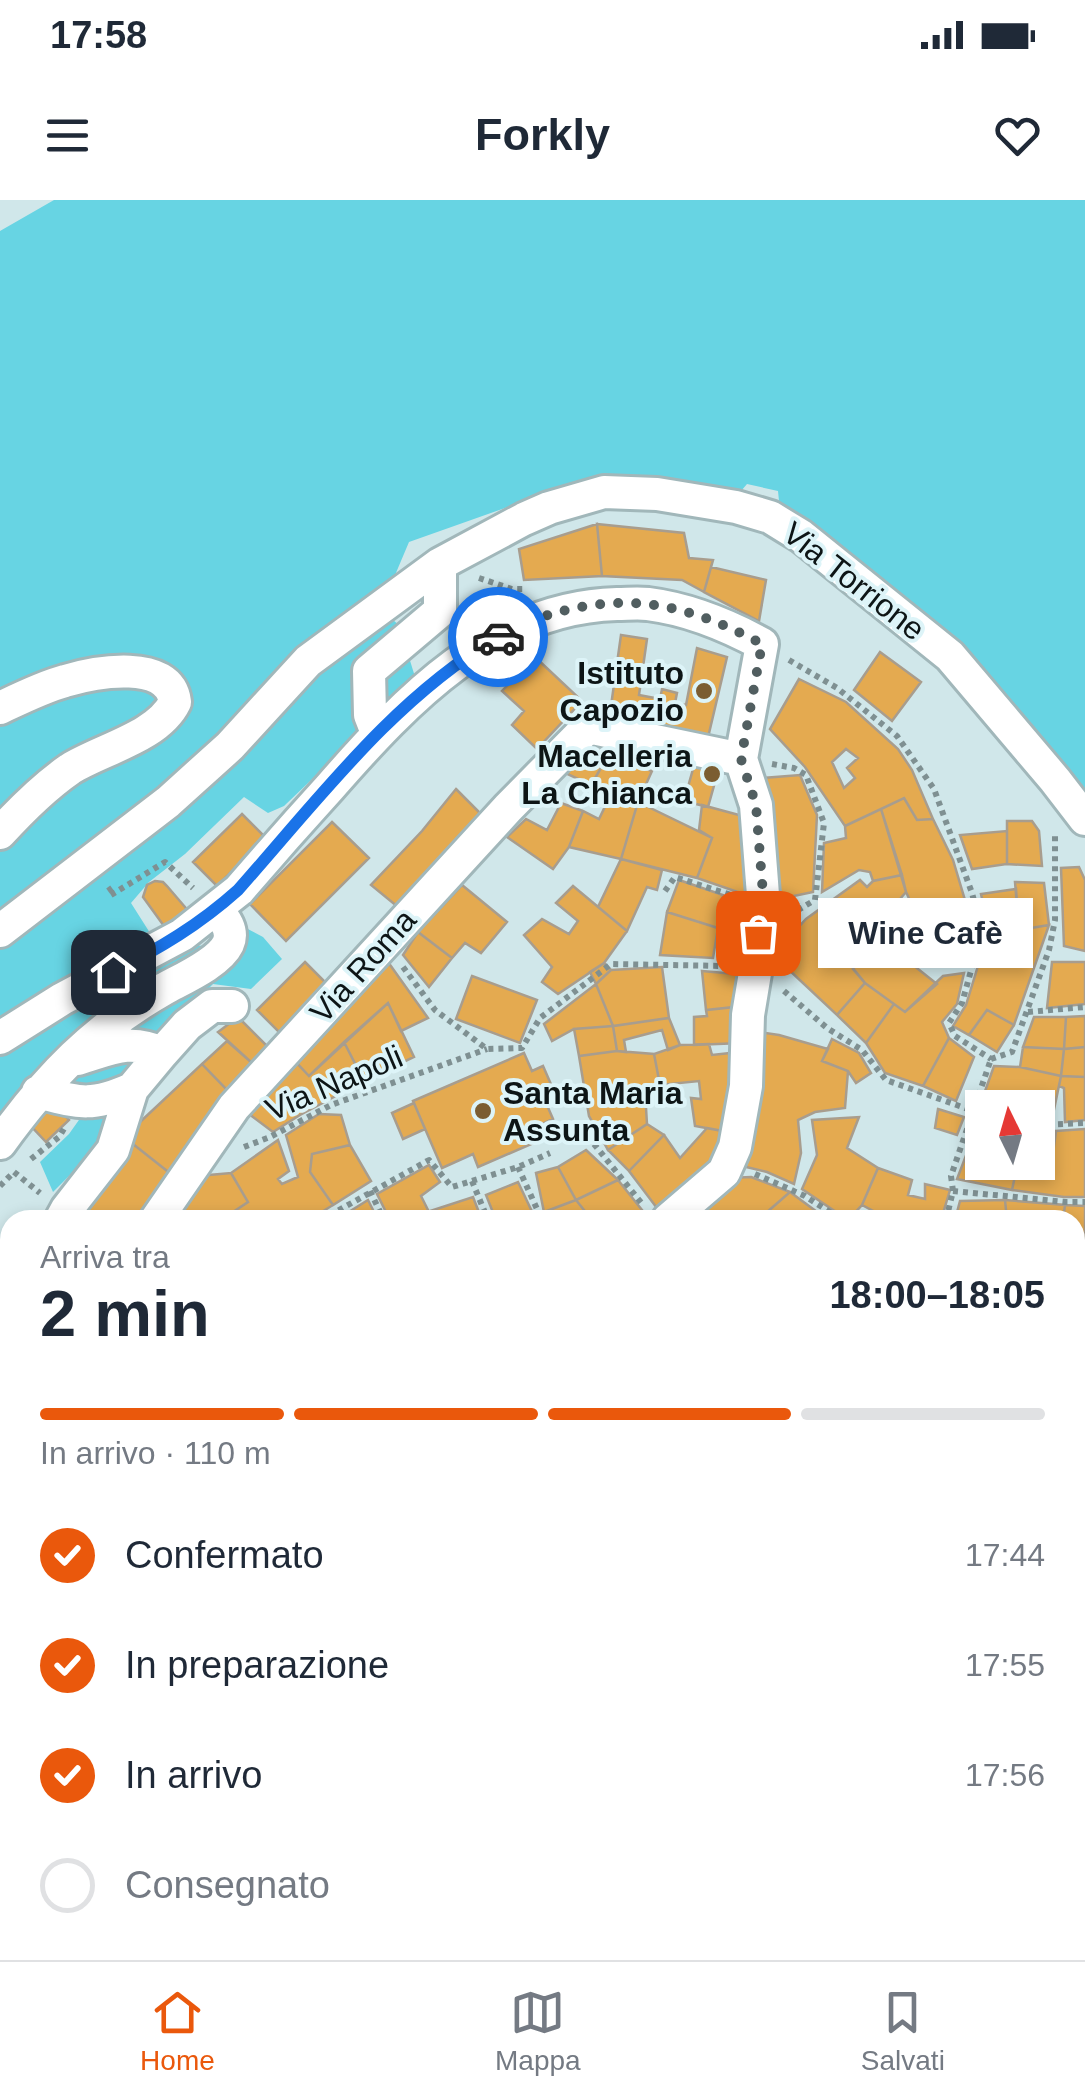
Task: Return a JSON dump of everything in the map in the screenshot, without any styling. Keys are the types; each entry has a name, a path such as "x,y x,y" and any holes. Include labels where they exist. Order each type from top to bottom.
{"street":[{"name":"Via Torrione","path":"0,930 168,802 230,746 308,661 440,564 549,508 604,492 657,494 759,513 801,536 950,656 1085,819"},
{"path":"376,734 370,715 369,671 440,611 440,564"},
{"path":"0,1038 62,998 182,935 216,910 376,734 420,692 471,652 510,629 550,614 597,605 646,604 697,615 762,644 741,759 756,805 763,894 748,1015 746,1086 735,1148 724,1172 659,1210"},
{"path":"0,708 66,680 122,672 150,674 162,680 172,689 175,702 152,728 92,757 49,785 0,833"},
{"name":"Via Roma","path":"163,1210 234,1107 508,808 588,728 741,759"},
{"path":"7,1157 38,1092 64,1064 143,1001 219,956 228,944 229,932 216,910"},
{"path":"58,1209 113,1150 132,1089 162,1054 187,1025 212,1006 232,1006"},
{"path":"64,1064 126,1044 144,1045 162,1054"},
{"path":"38,1092 80,1103 106,1100 132,1089"}],"path":[{"path":"762,644 837,688 897,736 934,789 982,931 962,1004 949,1024 955,1036 991,1059"},
{"path":"741,759 794,768 806,775 824,823 816,892"},
{"path":"991,1059 1012,1052 1049,950 1055,920 1055,780"},
{"path":"665,891 674,877 724,892"},
{"path":"384,942 435,1010 487,1049"},
{"name":"Via Napoli","path":"199,1158 242,1148 331,1105 487,1049 522,1048 540,1018 611,964 712,965"},
{"path":"756,968 827,1028 862,1050 886,1080 965,1109"},
{"path":"1028,1012 1085,1007"},
{"path":"980,1090 991,1059"},
{"path":"7,1157 60,1137 80,1103"},
{"path":"1055,1124 1085,1123"},
{"path":"949,1210 954,1191 950,1176 965,1132"},
{"path":"594,1144 654,1210"},
{"path":"338,1210 429,1160 452,1187 550,1153"},
{"path":"7,1157 58,1209"},
{"path":"0,1186 7,1157"},
{"path":"518,1167 537,1210"},
{"path":"724,1172 758,1174 827,1210"},
{"path":"472,1181 484,1210"},
{"path":"370,1191 379,1210"},
{"path":"954,1191 1085,1202"}],"shaded area":[{"path":"54,200 1085,200 1085,794 879,579 779,501 778,491 747,484 741,491 672,479 601,474 409,542 390,587 375,605 399,625 416,680 284,806 268,813 244,797 185,854 149,882 131,903 157,944 207,946 242,926 263,937 282,959 251,989 213,984 169,1028 137,1071 83,1092 30,1076 0,1118 0,231"},
{"path":"102,1109 106,1139 53,1192 40,1162 69,1134 86,1110"}],"building":[{"path":"597,524 602,576 524,580 519,549"},
{"path":"597,524 684,533 689,558 713,560 704,592 682,580 602,576"},
{"path":"711,567 766,580 759,621 704,592"},
{"name":"Istituto Capozio","path":"621,635 647,639 639,695 660,699 662,689 677,693 675,703 686,705 697,648 727,657 706,746 609,720"},
{"path":"880,652 921,682 892,721 854,690"},
{"path":"535,657 582,701 537,749 512,725 524,711 502,691"},
{"path":"799,679 846,702 898,749 912,770 933,819 917,820 904,798 845,826 805,767 770,729","holes":["846,749 858,758 847,768 855,778 844,788 832,762"]},
{"path":"593,746 608,756 591,785 565,773"},
{"path":"608,756 652,771 621,859 569,847 583,811 599,819 611,794 591,785"},
{"path":"695,762 719,768 708,807 684,801"},
{"path":"800,775 817,815 813,892 770,901 763,778"},
{"path":"456,789 482,815 398,907 371,885"},
{"path":"904,798 917,820 933,819 953,860 973,927 934,951 906,892 881,809"},
{"path":"638,802 712,838 697,878 621,859"},
{"path":"561,803 583,811 569,847 553,869 507,837 526,819 547,830"},
{"path":"702,805 750,818 752,897 697,878 712,838 699,830"},
{"path":"881,809 902,875 873,881 870,872 859,870 822,892 824,843 846,838 845,826"},
{"path":"242,814 266,838 217,886 193,862"},
{"path":"1007,821 1032,821 1039,831 1042,866 1007,864"},
{"path":"332,822 369,858 286,941 250,904"},
{"path":"1007,831 1007,864 972,869 960,835"},
{"path":"621,859 662,870 657,890 647,887 627,931 598,907"},
{"path":"1079,867 1085,880 1085,951 1064,946 1061,868"},
{"path":"902,875 906,892 847,961 865,983 837,1015 773,955 806,919 860,880 867,887 873,881"},
{"path":"679,880 723,895 718,928 667,912"},
{"path":"163,882 191,914 169,933 143,897 147,885"},
{"path":"1015,882 1044,883 1049,925 1019,930"},
{"path":"462,885 507,922 481,953 465,943 452,958 418,932"},
{"path":"573,886 627,931 604,963 558,994 542,982 552,967 524,935 542,919 569,934 578,921 556,903"},
{"path":"1016,889 1019,930 989,930 981,894"},
{"path":"667,912 718,928 713,958 660,955"},
{"path":"1049,925 1014,1025 987,1010 969,1035 953,1026 966,1005 989,930"},
{"path":"418,932 452,958 429,987 403,955"},
{"path":"879,938 937,984 905,1012 865,983 853,969"},
{"path":"305,962 327,984 279,1032 257,1010"},
{"path":"388,962 428,1018 401,1031 388,1003 309,1076 293,1059"},
{"path":"1052,962 1085,962 1085,1004 1047,1008"},
{"path":"604,963 611,970 596,984 590,972"},
{"path":"662,967 669,1018 613,1026 596,984 611,970"},
{"path":"702,971 747,975 743,1006 706,1010"},
{"path":"964,973 957,1004 942,1022 949,1038 923,1086 885,1073 866,1043 894,1004 905,1012 943,976"},
{"path":"472,976 537,1000 520,1043 456,1019"},
{"path":"865,983 894,1004 866,1043 837,1015"},
{"path":"596,984 613,1026 574,1029 552,1041 544,1024"},
{"path":"388,1003 414,1057 364,1081 344,1042"},
{"path":"743,1006 741,1043 694,1045 694,1017 707,1016 706,1010"},
{"path":"987,1010 1014,1025 997,1052 969,1035"},
{"path":"1085,1016 1085,1047 1064,1049 1066,1017"},
{"path":"238,1017 268,1047 252,1063 218,1032"},
{"path":"1034,1017 1066,1017 1064,1049 1023,1047"},
{"path":"669,1018 680,1045 668,1050 662,1030 624,1040 626,1052 617,1051 613,1026"},
{"path":"613,1026 617,1051 579,1056 574,1029"},
{"path":"759,1032 828,1049 822,1061 848,1071 845,1108 815,1112 798,1120 801,1153 794,1184 738,1165"},
{"path":"949,1038 974,1057 956,1101 923,1086"},
{"path":"832,1039 859,1053 871,1073 856,1083 848,1071 822,1061"},
{"path":"227,1041 252,1063 227,1090 202,1064"},
{"path":"344,1042 364,1081 273,1132 249,1114 293,1059 309,1076"},
{"path":"709,1044 712,1055 740,1052 733,1133 695,1126 691,1098 701,1099 699,1081 660,1085 654,1054 680,1045"},
{"path":"1023,1047 1064,1049 1061,1076 1020,1067"},
{"path":"1085,1047 1085,1077 1061,1076 1064,1049"},
{"path":"617,1051 654,1054 660,1085 645,1091 647,1124 608,1150 589,1116 579,1056"},
{"name":"Santa Maria Assunta","path":"524,1053 532,1071 543,1066 557,1098 546,1103 553,1119 540,1125 545,1138 478,1167 473,1154 442,1168 413,1101"},
{"path":"202,1064 227,1090 176,1178 124,1137"},
{"path":"994,1066 1061,1076 1055,1105 1055,1090 985,1090"},
{"path":"1061,1076 1085,1077 1085,1120 1065,1122"},
{"path":"52,1102 69,1120 46,1142 29,1124"},
{"path":"414,1103 425,1129 403,1139 392,1113"},
{"path":"938,1109 964,1117 957,1135 935,1128"},
{"path":"319,1114 341,1115 350,1145 312,1154 310,1172 333,1205 325,1210 236,1210 248,1202 231,1173 278,1140 289,1171 278,1179 282,1184 298,1177 286,1135"},
{"path":"859,1117 847,1148 878,1168 857,1210 833,1210 802,1189 817,1155 812,1120"},
{"path":"647,1124 664,1135 629,1171 608,1150"},
{"path":"707,1128 733,1133 720,1170 670,1210 658,1210 629,1171 664,1135 680,1158"},
{"path":"1085,1129 1085,1197 1012,1190 1014,1180 1055,1180 1056,1131"},
{"path":"133,1144 176,1178 150,1210 87,1210"},
{"path":"350,1145 371,1181 333,1205 310,1172 312,1154"},
{"path":"586,1150 618,1180 576,1200 558,1167"},
{"path":"965,1158 965,1180 1014,1180 1012,1190 957,1179"},
{"path":"429,1165 440,1182 421,1196 428,1210 385,1210 377,1194"},
{"path":"558,1167 576,1200 544,1210 536,1173"},
{"path":"878,1168 912,1180 908,1195 925,1199 925,1184 950,1190 944,1210 871,1210 862,1205"},
{"path":"231,1173 248,1202 236,1210 180,1210 209,1175"},
{"path":"751,1177 790,1192 769,1210 689,1210 729,1178"},
{"path":"618,1180 642,1210 584,1210 576,1200"},
{"path":"518,1182 531,1210 492,1210 486,1195"},
{"path":"790,1192 814,1210 769,1210"},
{"path":"473,1197 478,1210 433,1210"},
{"path":"368,1200 373,1210 352,1210"},
{"path":"576,1200 584,1210 549,1210"},
{"path":"1005,1200 1006,1210 958,1210 960,1201"},
{"path":"1005,1200 1065,1205 1064,1210 1006,1210"},
{"path":"1065,1205 1085,1206 1085,1210 1064,1210"}],"way so far":[{"path":"498,637 550,614 597,605 646,604 697,615 762,644 741,759 756,805 763,894 758,933"}],"place":[{"name":"Istituto Capozio","path":"704,691"},
{"name":"Macelleria La Chianca","path":"712,774"},
{"name":"Wine Cafè","path":"758,933"},
{"name":"Santa Maria Assunta","path":"483,1111"}],"route":[{"path":"113,972 182,935 216,910 376,734 420,692 471,652 498,637"}]}
